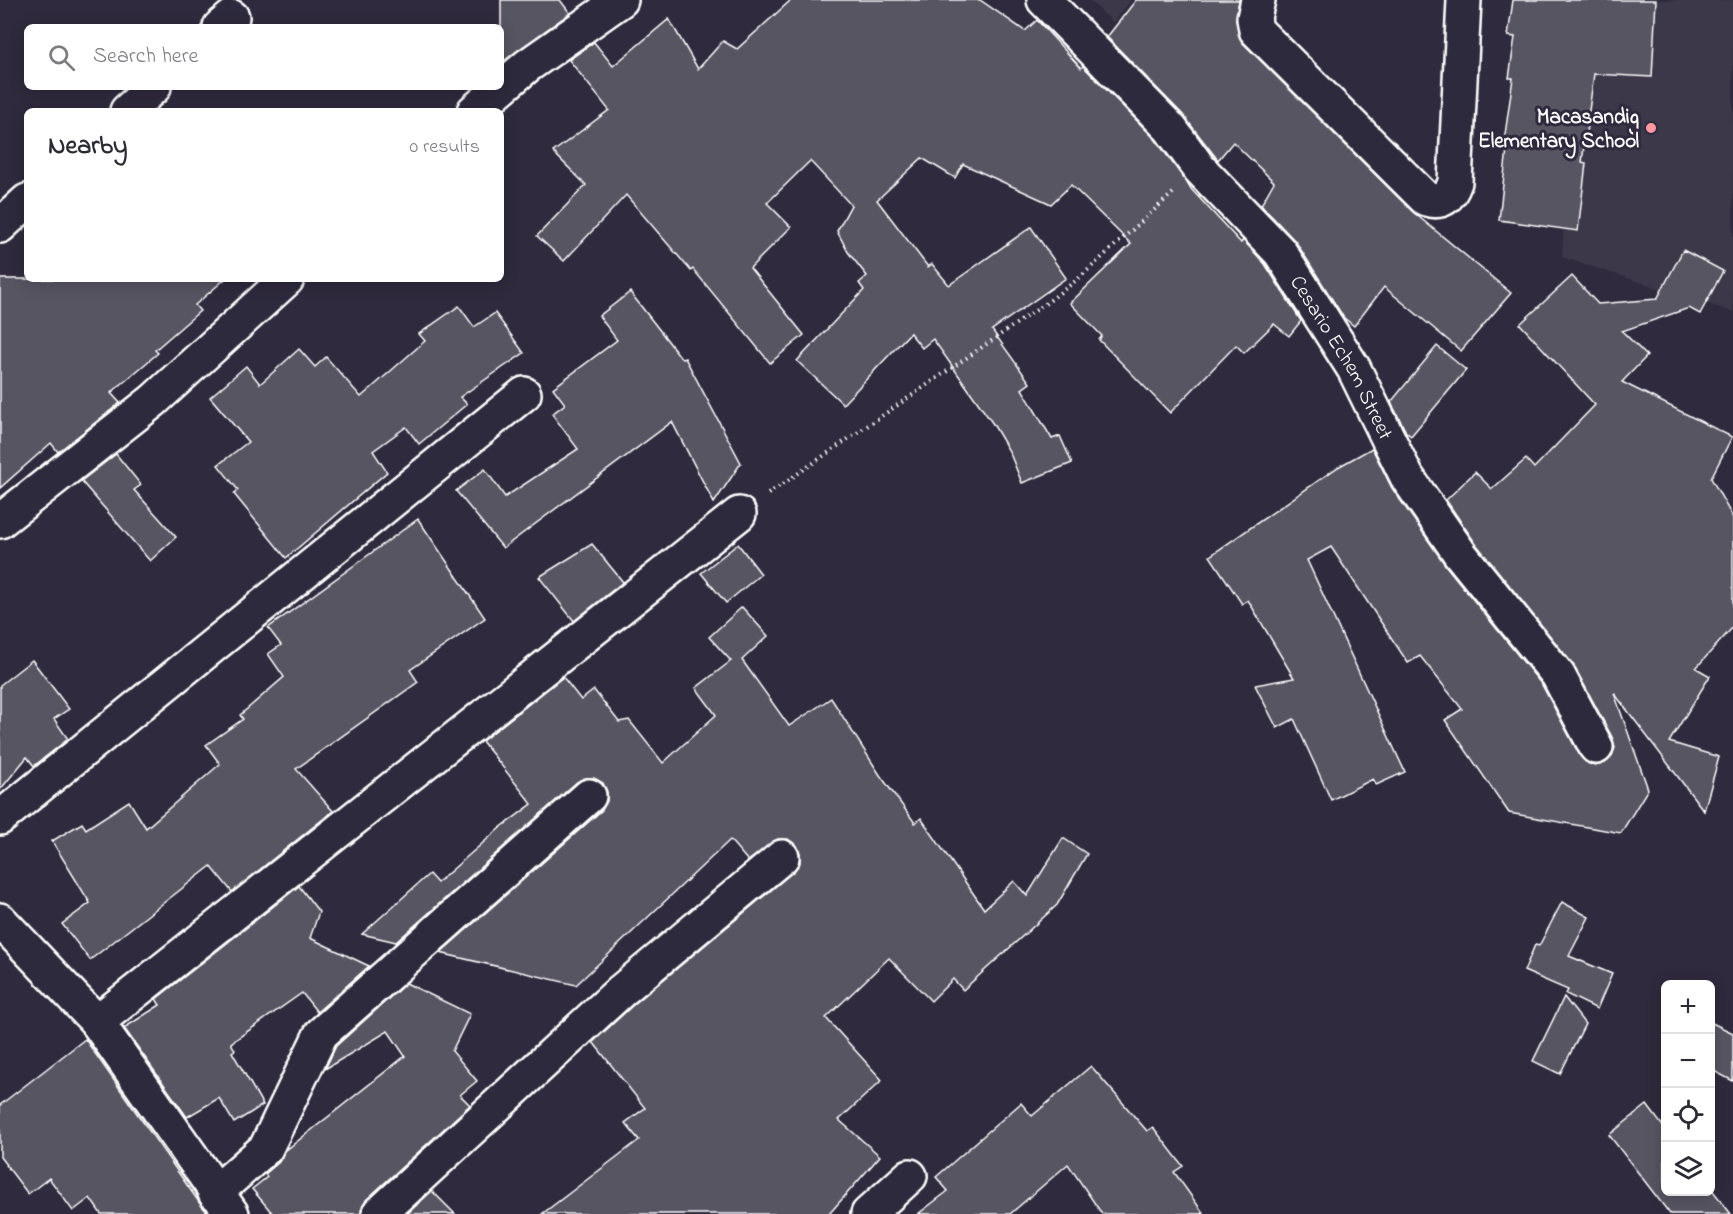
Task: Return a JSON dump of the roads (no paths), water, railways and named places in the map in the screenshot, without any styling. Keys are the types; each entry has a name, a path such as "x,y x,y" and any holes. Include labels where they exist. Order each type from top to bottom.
{"street":[{"path":"504,86 527,66 621,0"},
{"name":"Cesario Echem Street","path":"1044,0 1170,128 1200,169 1280,252 1354,369 1407,477 1461,555 1558,675 1596,747"},
{"path":"1258,0 1254,18 1256,30 1426,199 1434,202 1442,201 1451,194 1455,182 1464,0"},
{"path":"130,108 151,90"},
{"path":"478,108 499,90"},
{"path":"0,226 24,204"},
{"path":"0,521 153,401 284,282"},
{"path":"0,818 524,394"},
{"path":"97,1022 739,513"},
{"path":"0,920 97,1022 223,1203 266,1148 321,1034 589,795"},
{"path":"379,1214 621,991 782,857"},
{"path":"868,1214 910,1176"}],"place":[{"name":"Macasandig Elementary School","path":"1651,128"}]}
